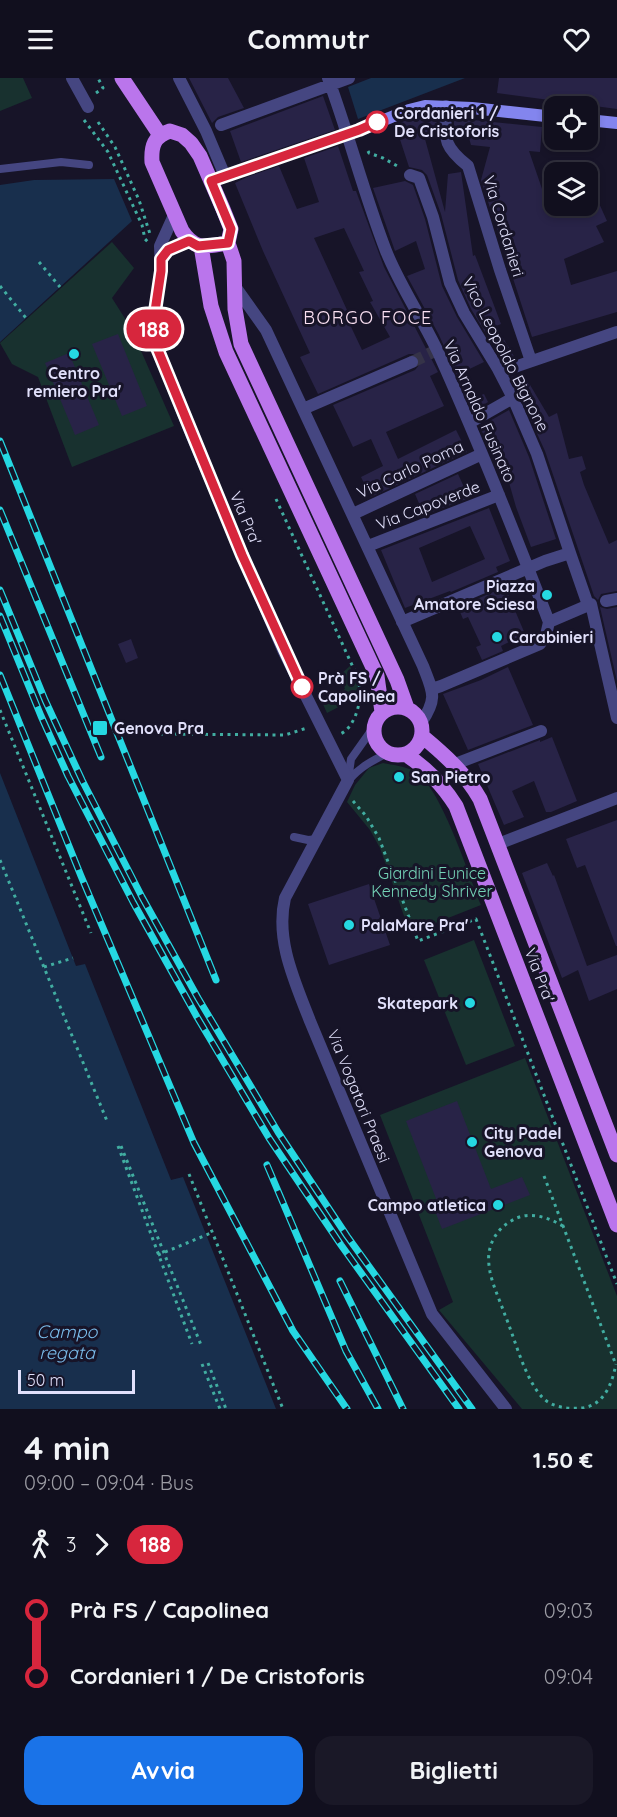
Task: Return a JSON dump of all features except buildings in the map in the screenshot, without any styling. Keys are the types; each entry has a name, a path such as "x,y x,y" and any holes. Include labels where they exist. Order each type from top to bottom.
{"main road":[{"path":"122,78 160,135"},
{"path":"382,712 377,676 226,352 195,244 182,231 152,162 151,150 160,135 170,130 182,135 191,143 218,178 231,229 228,243 234,261 237,327 241,344 397,680 407,708"},
{"path":"195,244 228,243"},
{"path":"394,706 407,708 417,716 422,732 416,747 405,754 388,753 378,746 375,740 373,728 375,722 382,712 394,706"},
{"name":"Via Pra'","path":"422,732 455,764 472,784 480,799 617,1155"},
{"name":"Via Pra'","path":"405,754 424,766 445,788 456,806 617,1225"}],"street":[{"path":"72,78 86,103"},
{"path":"179,78 205,128 218,178 424,106 446,106 544,116"},
{"path":"221,125 330,81 349,78"},
{"name":"Via Arnaldo Fusinato","path":"330,81 354,132 363,187 387,252 436,350 469,423 529,568"},
{"name":"Via Cordanieri","path":"446,106 445,130 448,146 468,166 531,361"},
{"path":"598,121 617,123"},
{"name":"Vico Leopoldo Bignone","path":"410,175 419,178 433,217 450,283 464,313 500,372 537,454 570,553"},
{"name":"Via Pra'","path":"175,213 160,246 161,271 154,318 155,343 283,650 348,780"},
{"path":"161,259 168,250 195,244"},
{"path":"234,285 266,330 368,546 432,689 433,700 430,710 421,723 422,732"},
{"path":"500,372 617,332"},
{"path":"303,409 412,362"},
{"path":"469,423 513,398"},
{"name":"Via Carlo Poma","path":"353,514 482,454"},
{"name":"Via Capoverde","path":"368,546 500,495"},
{"path":"402,622 570,553 589,605 617,718"},
{"path":"432,689 540,644 546,635 549,622 529,568"},
{"path":"549,622 589,605"},
{"path":"455,764 541,731"},
{"name":"Via Vogatori Praesi","path":"348,780 285,898 282,912 282,938 294,978 432,1314 506,1409"},
{"path":"498,844 617,798"}],"lane":[{"path":"0,169 61,162 89,165"},
{"path":"348,780 351,759 373,728"},
{"path":"348,780 369,762 388,753"},
{"path":"294,837 308,840 318,838"}],"path":[{"path":"84,120 108,152 142,225 145,239 150,245 152,241 139,200 115,147 98,122"},
{"path":"354,132 369,153 394,164 410,175"},
{"path":"39,262 60,287"},
{"path":"0,286 26,318"},
{"path":"273,492 352,665 361,690 350,728 329,743"},
{"path":"0,710 91,933"},
{"path":"160,734 285,735 319,722"},
{"path":"12,739 19,740"},
{"path":"342,792 366,816 379,838 418,941 476,920 617,1284"},
{"path":"0,860 107,1120"},
{"path":"44,967 73,958"},
{"path":"192,1344 119,1146 201,1345"},
{"path":"189,1174 283,1409"},
{"path":"544,1176 563,1226 616,1366 609,1389 600,1400 587,1407 557,1406 545,1399 530,1380 492,1279 489,1263 491,1242 498,1230 513,1219 532,1215 550,1219 563,1226"},
{"path":"158,1254 211,1233"},
{"path":"208,1363 226,1409"},
{"path":"202,1364 219,1409"}],"green space":[{"path":"0,78 23,78 32,98 0,111"},
{"name":"Centro remiero Pra'","path":"112,242 134,268 112,298 131,328 174,426 72,467 38,377 12,364 0,343"},
{"path":"350,666 358,688 358,697 327,713 322,702 345,689 340,675"},
{"name":"Giardini Eunice Kennedy Shriver","path":"383,763 414,771 424,779 434,793 453,832 481,905 410,933 380,848 370,830 347,802 355,785 369,768"},
{"name":"Skatepark","path":"474,940 515,1046 466,1065 424,960"},
{"name":"Campo atletica","path":"525,1058 617,1296 617,1409 522,1409 439,1310 453,1302 380,1115"}],"water":[{"path":"371,78 465,78 358,119 348,87"},
{"path":"114,179 132,221 0,342 0,185 34,180"},
{"name":"Campo regata","path":"0,773 76,966 85,964 171,1180 183,1177 276,1409 0,1409"}],"tunnel":[{"path":"412,362 437,350"}],"railway":[{"path":"0,441 216,980"},
{"path":"0,510 101,757"},
{"path":"0,590 45,700 82,780 142,897 198,998 278,1132 347,1236 472,1409"},
{"path":"0,616 68,776 133,902 197,1017 269,1138 341,1245 459,1409"},
{"path":"0,675 81,876 194,1143 293,1331 347,1409"},
{"path":"267,1165 346,1351 378,1409"},
{"path":"340,1281 403,1409"}],"bus line":[{"name":"188","path":"302,687 283,650 242,555 155,343 154,318 161,259 168,250 189,241 198,246 228,243 231,229 211,181 377,122"}],"place":[{"name":"Cordanieri 1 / De Cristoforis","path":"377,122"},
{"name":"Centro remiero Pra'","path":"74,354"},
{"name":"Piazza Amatore Sciesa","path":"547,595"},
{"name":"Carabinieri","path":"497,637"},
{"name":"Prà FS / Capolinea","path":"302,687"},
{"name":"Genova Pra","path":"100,728"},
{"name":"San Pietro","path":"399,777"},
{"name":"PalaMare Pra'","path":"349,925"},
{"name":"Skatepark","path":"470,1003"},
{"name":"City Padel Genova","path":"472,1142"},
{"name":"Campo atletica","path":"498,1205"}],"district":[{"name":"BORGO FOCE","path":"368,317"}]}
